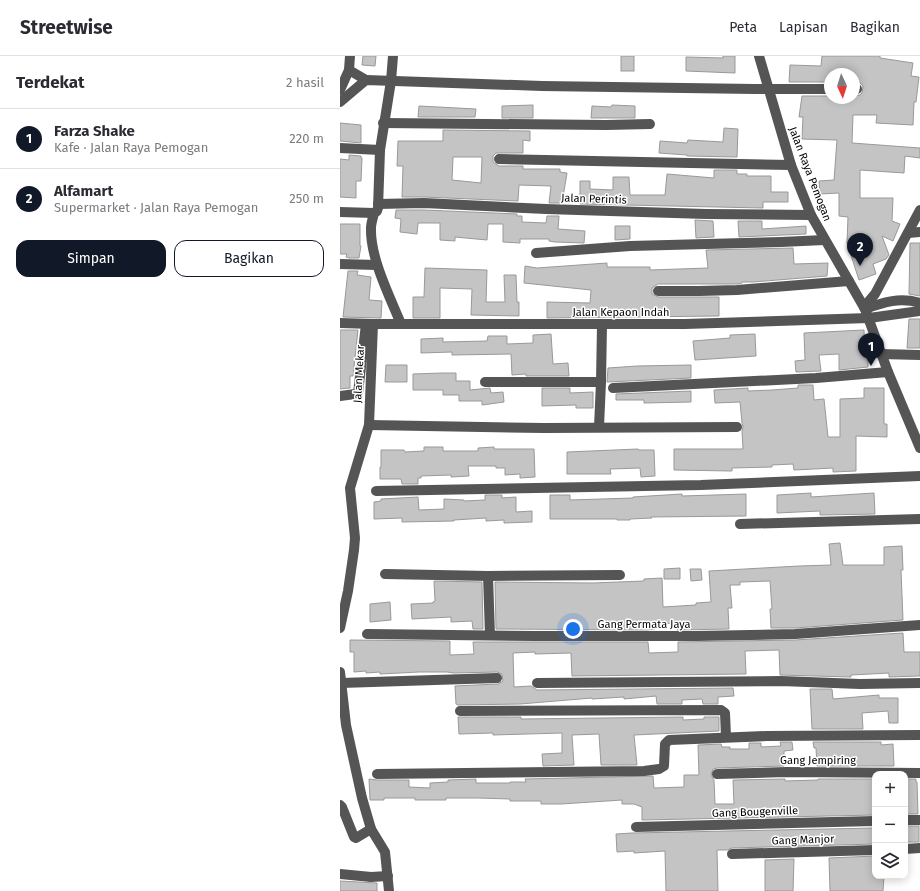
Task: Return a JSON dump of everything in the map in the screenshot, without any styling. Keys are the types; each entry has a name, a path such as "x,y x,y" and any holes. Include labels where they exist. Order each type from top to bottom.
{"street":[{"path":"340,90 349,70 350,56"},
{"path":"393,56 391,81 383,123 376,208 371,227 371,237 377,265 401,324"},
{"name":"Jalan Raya Pemogan","path":"758,56 792,165 811,215 866,311 888,372 920,448"},
{"path":"349,70 366,80 391,81 542,86 824,89"},
{"path":"340,102 366,80"},
{"path":"383,123 650,124"},
{"path":"340,148 380,150"},
{"path":"498,159 792,165"},
{"name":"Jalan Perintis","path":"340,212 424,203 546,210 811,215"},
{"path":"866,311 920,210"},
{"path":"908,233 920,232"},
{"path":"536,253 630,246 824,240"},
{"path":"340,264 377,265"},
{"path":"658,291 699,292 849,281"},
{"path":"866,311 887,301 896,300 920,303"},
{"path":"866,311 920,311"},
{"name":"Jalan Kepaon Indah","path":"340,323 602,325 866,311"},
{"path":"340,396 358,393 369,324"},
{"name":"Jalan Mekar","path":"340,628 348,591 355,538 350,488 369,425 369,324"},
{"path":"599,427 602,325"},
{"path":"881,354 920,355"},
{"path":"613,388 816,378 888,372"},
{"path":"485,382 600,382"},
{"path":"369,425 544,428 737,428"},
{"path":"376,491 701,485 920,476"},
{"path":"740,524 920,519"},
{"path":"385,574 488,576 620,575"},
{"path":"488,576 490,635"},
{"name":"Gang Permata Jaya","path":"367,634 696,636 795,634 920,625"},
{"path":"340,672 346,725 362,798 371,829 385,852 389,891"},
{"path":"341,683 497,678"},
{"path":"537,683 920,683"},
{"path":"460,711 721,710 725,713 726,737"},
{"path":"377,774 649,770 659,769 664,766 665,744 669,740 726,737 920,735"},
{"name":"Gang Jempiring","path":"717,774 786,772 920,773"},
{"path":"340,805 354,837 359,838 371,829"},
{"path":"908,820 920,820"},
{"name":"Gang Bougenville","path":"636,827 872,821"},
{"path":"908,849 920,848"},
{"name":"Gang Manjor","path":"732,854 872,850"},
{"path":"340,874 371,877 388,876"}],"building":[{"path":"363,56 376,56 375,66 362,65"},
{"path":"621,56 634,56 634,71 621,71"},
{"path":"723,56 735,56 735,73 686,71 686,57 723,58"},
{"path":"822,56 880,56 880,58 913,63 911,76 919,77 916,102 914,102 913,125 876,123 877,115 853,115 852,143 920,148 920,158 905,156 904,173 860,170 860,198 893,198 892,221 900,224 893,241 882,236 889,255 886,259 873,264 876,274 859,280 847,243 848,217 839,216 839,193 820,194 819,181 834,180 837,140 802,139 803,117 799,117 802,96 824,96 824,104 860,104 860,95 862,93 863,86 860,83 860,68 824,68 824,82 789,82 790,65 821,66"},
{"path":"533,105 533,118 502,118 502,106"},
{"path":"612,105 635,106 635,118 591,118 592,106 611,107"},
{"path":"419,106 476,109 475,117 418,117"},
{"path":"340,123 361,125 361,143 340,141"},
{"path":"724,128 738,129 737,157 687,156 659,153 660,141 687,143 688,140 723,142"},
{"path":"443,130 530,131 530,141 523,140 523,153 496,153 493,156 493,162 499,166 523,166 523,169 560,169 560,172 567,173 562,203 549,203 551,186 519,185 518,201 402,197 403,166 397,166 398,141 443,141","holes":["453,157 482,157 481,183 452,180"]},
{"path":"349,155 361,156 362,158 361,181 356,181 356,198 340,197 340,159 349,160"},
{"path":"714,170 737,170 737,174 747,174 747,176 771,176 771,192 788,192 788,202 763,202 763,208 580,204 580,181 590,181 590,189 613,190 613,177 629,177 630,195 665,195 667,174 714,178"},
{"path":"396,210 517,214 517,216 522,216 522,222 546,223 547,216 559,216 558,229 585,231 584,243 555,242 549,241 549,239 520,239 520,243 503,242 503,224 488,224 487,240 455,237 455,241 440,240 440,223 418,223 417,234 400,232 401,219 395,218"},
{"path":"695,220 713,221 714,237 696,238"},
{"path":"738,221 762,221 762,229 806,226 806,234 739,237"},
{"path":"340,224 360,224 361,246 359,258 349,258 346,257 347,254 340,254"},
{"path":"615,226 630,226 630,239 615,240"},
{"path":"910,243 920,243 920,296 909,294"},
{"path":"793,248 794,264 828,263 827,276 742,282 737,284 658,284 652,288 652,294 658,297 719,297 719,316 547,318 547,302 590,303 591,290 524,283 525,266 537,268 607,263 607,267 650,267 650,270 708,268 706,250"},
{"path":"425,268 487,270 486,302 505,302 504,275 516,275 519,316 471,315 472,289 440,288 440,318 413,318 413,297 424,297"},
{"path":"348,271 358,271 357,275 371,277 369,300 382,301 381,318 343,317"},
{"path":"909,319 920,319 920,348 907,348"},
{"path":"340,330 358,330 353,376 350,376 350,388 340,389"},
{"path":"864,330 865,357 868,357 868,367 839,370 839,354 819,355 821,371 796,372 795,361 805,360 804,333"},
{"path":"551,334 553,364 568,363 569,376 526,376 526,374 512,375 511,354 452,355 452,352 421,353 421,339 443,338 443,342 487,341 488,336 507,336 507,344 533,343 533,335"},
{"path":"755,334 756,356 695,360 693,341 730,338 730,335"},
{"path":"386,365 407,365 407,382 385,382"},
{"path":"691,365 691,378 607,382 608,368"},
{"path":"456,373 456,381 470,381 470,390 490,388 491,393 503,392 504,402 482,405 482,401 459,401 459,395 443,395 443,390 413,390 413,374"},
{"path":"798,385 813,385 814,400 824,399 828,437 840,437 840,399 864,398 864,388 884,388 884,424 887,424 887,437 856,436 856,471 833,472 833,468 794,470 793,464 772,465 772,467 732,468 732,471 674,470 674,449 743,449 743,427 740,402 715,403 714,390 748,388 748,391 772,390 798,388"},
{"path":"542,388 570,388 570,393 593,392 593,408 576,408 576,405 542,406"},
{"path":"691,391 691,402 644,403 644,400 616,400 616,394"},
{"path":"424,447 443,447 443,451 478,451 478,448 494,447 494,449 534,449 535,477 520,478 520,474 505,475 505,468 496,468 496,466 468,466 469,476 421,476 421,478 418,478 418,484 402,484 401,479 380,479 381,450 404,450 405,452 424,451"},
{"path":"638,449 654,450 655,476 641,477 640,468 610,469 611,474 567,474 567,452"},
{"path":"811,493 811,497 874,493 875,514 820,515 820,511 777,513 777,495"},
{"path":"682,494 682,496 746,494 746,516 651,517 652,518 630,520 550,519 550,495 570,495 570,500 633,498"},
{"path":"485,495 502,495 502,498 516,497 516,512 532,511 532,522 504,523 504,520 486,521 486,518 454,521 402,522 402,518 374,519 374,502 381,501 381,499 418,497 419,510 444,509 444,499 464,501 485,500"},
{"path":"840,543 843,565 884,565 884,547 902,546 903,570 901,570 903,620 795,628 771,628 770,609 772,609 770,581 740,582 740,585 730,585 732,608 728,608 729,629 677,630 677,623 655,624 655,629 647,630 496,629 495,582 593,583 644,581 644,579 662,578 663,607 696,605 696,603 711,602 709,571 831,565 829,544"},
{"path":"680,568 680,579 664,579 664,569"},
{"path":"690,569 701,569 702,580 691,581"},
{"path":"434,581 482,582 483,629 473,629 472,621 451,622 451,617 412,619 411,604 433,603 435,601"},
{"path":"390,602 391,620 370,622 370,604"},
{"path":"903,633 904,652 920,652 920,676 889,677 889,673 851,675 851,677 780,675 779,650 745,651 746,674 572,676 571,653 513,653 514,687 531,686 537,690 733,688 734,696 718,697 718,704 703,704 702,699 682,700 682,704 657,704 656,696 624,699 624,697 592,698 520,704 458,705 456,704 455,686 498,684 503,681 502,674 497,672 419,672 380,674 380,672 354,672 354,652 350,652 350,640 450,641 450,655 474,654 473,642 648,642 649,653 678,652 678,642 795,640"},
{"path":"810,689 832,689 833,699 879,695 879,698 898,698 898,723 889,723 888,711 862,713 863,729 812,729"},
{"path":"458,717 521,717 521,719 683,717 683,720 704,719 704,717 719,717 719,731 634,735 637,765 601,765 599,734 572,735 574,765 543,766 542,754 562,753 562,733 493,735 493,733 459,734"},
{"path":"780,742 792,742 793,750 784,751 784,766 713,769 711,775 714,780 715,804 734,804 733,780 785,779 785,781 818,779 872,779 872,815 642,820 642,807 634,804 622,804 622,800 541,804 541,801 510,801 510,799 478,798 415,800 415,798 384,798 384,800 370,800 369,779 409,780 409,787 430,788 430,783 448,782 448,780 476,779 476,783 510,783 526,782 525,779 653,776 654,788 684,787 684,775 699,775 698,745 721,744 722,747 730,747 730,749 749,749 749,743 761,743 761,747 781,746"},
{"path":"813,742 881,742 881,745 893,744 894,766 817,766 816,748 814,748"},
{"path":"908,779 916,779 917,782 918,814 908,814"},
{"path":"908,826 919,826 919,842 908,842"},
{"path":"872,828 872,844 732,848 727,850 717,850 718,891 666,891 665,851 634,853 634,851 617,852 616,834"},
{"path":"872,856 872,879 884,879 883,891 830,891 829,858"},
{"path":"794,859 793,891 765,891 765,860"},
{"path":"340,881 377,883 377,891 340,891"}],"place":[{"name":"Alfamart","path":"860,266"},
{"name":"Farza Shake","path":"871,366"}]}
